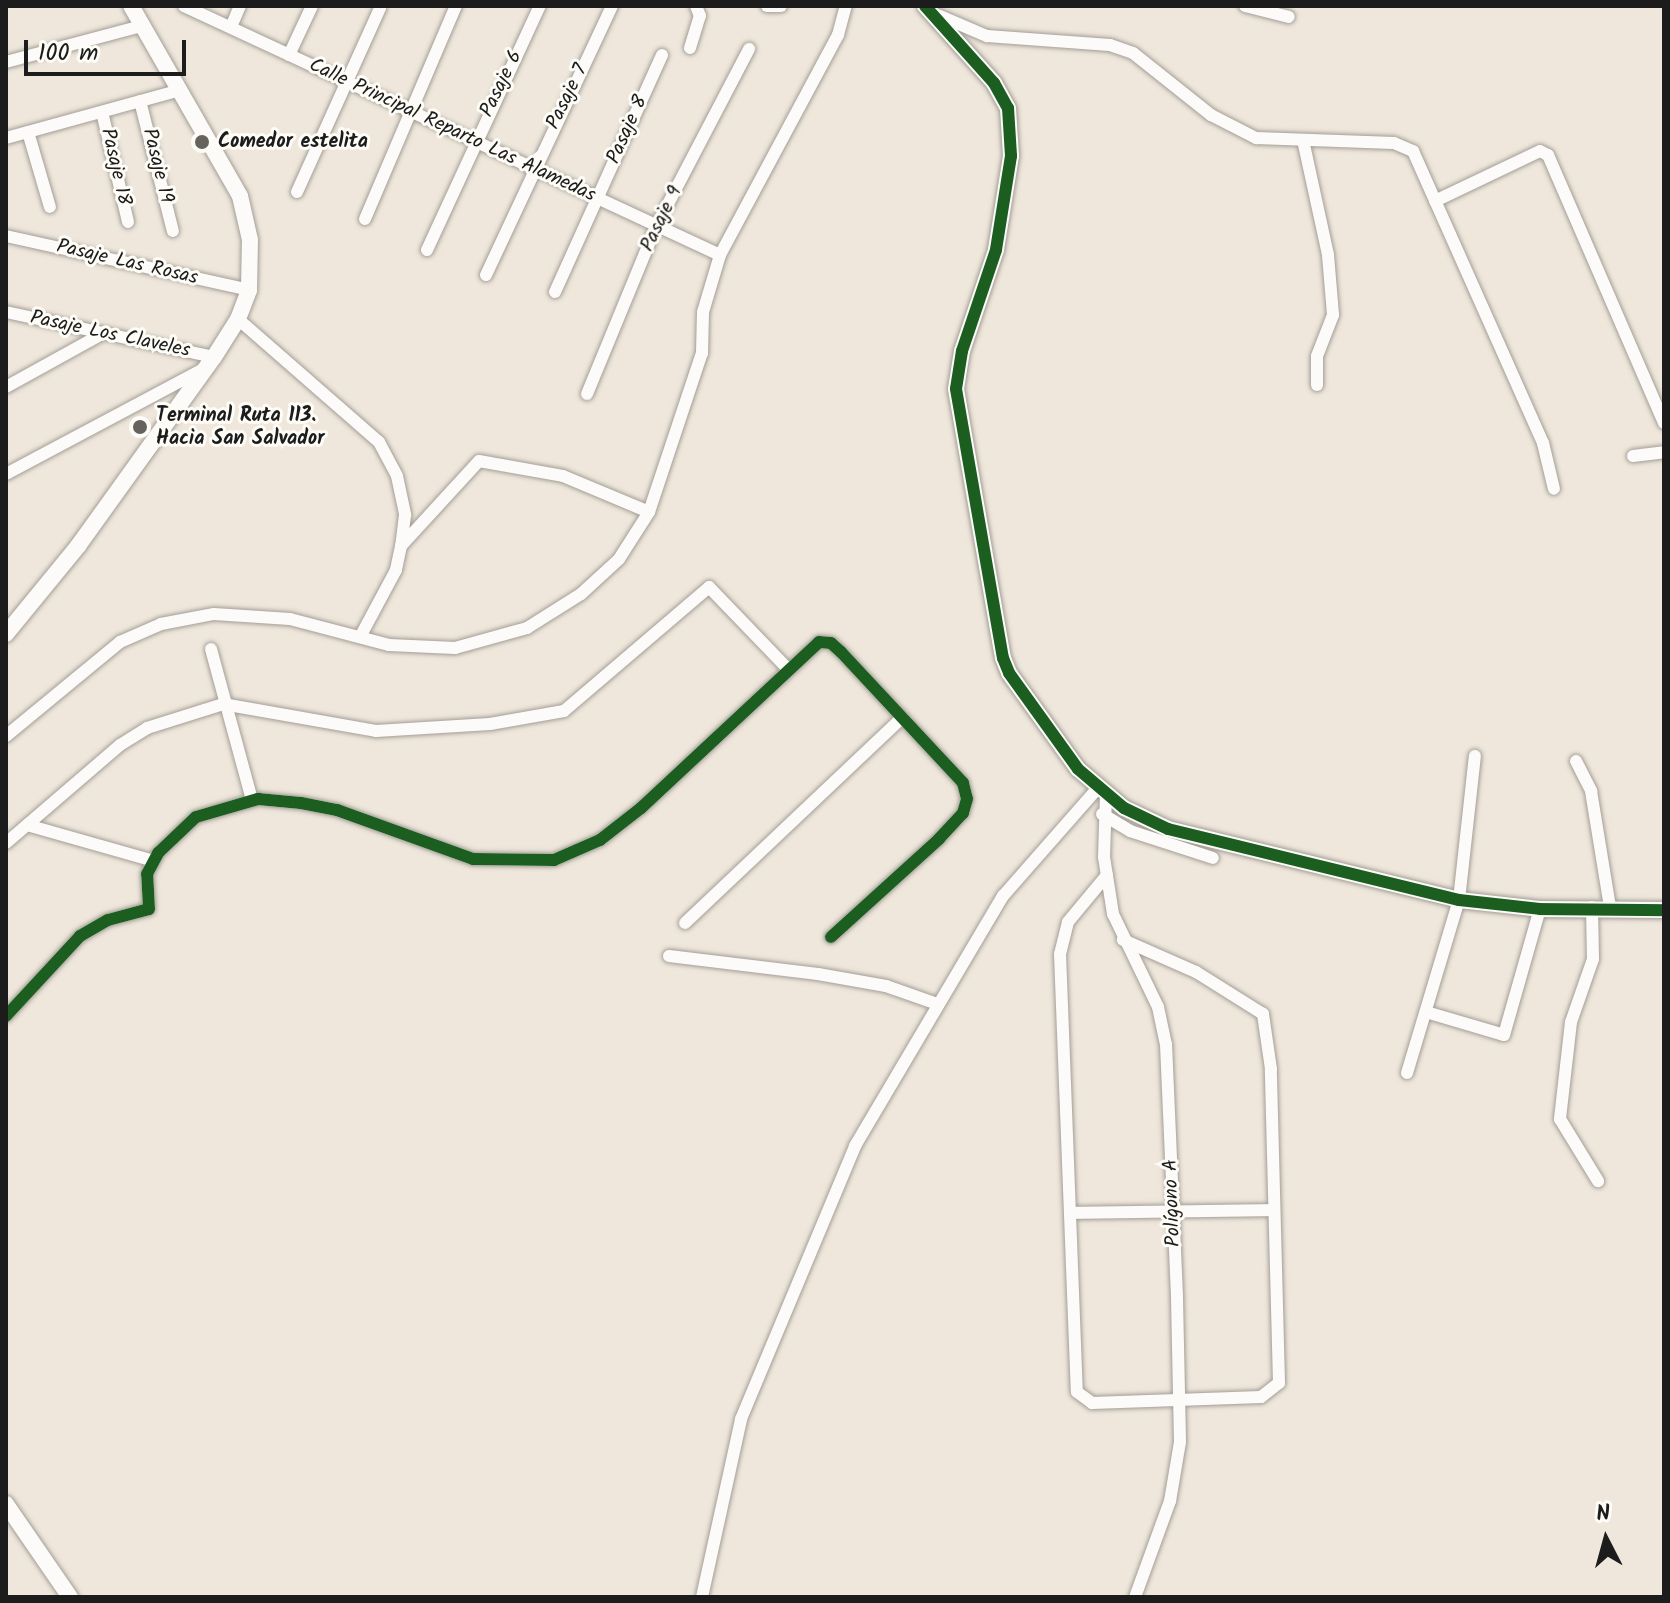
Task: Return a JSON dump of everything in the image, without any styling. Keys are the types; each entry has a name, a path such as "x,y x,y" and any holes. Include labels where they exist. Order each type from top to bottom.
{"street":[{"path":"6,634 78,546 214,357 238,319 249,290 250,240 240,196 131,6"},
{"name":"Calle Principal Reparto Las Alamedas","path":"184,6 720,255"},
{"path":"231,27 240,6"},
{"path":"289,55 312,6"},
{"path":"365,219 456,6"},
{"name":"Pasaje 6","path":"427,250 540,6"},
{"name":"Pasaje 7","path":"486,275 612,6"},
{"path":"690,48 700,16 696,6"},
{"path":"767,6 781,6"},
{"path":"6,736 120,642 161,624 214,614 290,619 389,645 455,648 527,628 581,594 619,559 649,512 702,353 703,312 720,255 838,35 846,6"},
{"path":"1245,6 1289,17"},
{"path":"297,192 380,8"},
{"path":"928,9 987,36 1110,45 1133,53 1236,131 1256,138 1403,145 1413,151 1543,443 1554,489"},
{"path":"928,9 994,83 1011,123 1011,156 996,250 962,351 956,389 990,604 1009,673 1102,791 1168,829 1459,900 1540,909 1610,907 1664,910"},
{"path":"6,62 141,26"},
{"name":"Pasaje 9","path":"587,394 656,227 749,49"},
{"name":"Pasaje 8","path":"555,292 662,55"},
{"path":"6,138 180,90"},
{"name":"Pasaje 19","path":"140,101 173,231"},
{"name":"Pasaje 18","path":"102,112 128,222"},
{"path":"28,132 50,207"},
{"path":"1303,140 1328,255 1333,315 1317,356 1317,385"},
{"path":"1435,201 1540,151 1548,155 1664,423"},
{"name":"Pasaje Las Rosas","path":"6,236 249,290"},
{"name":"Pasaje Los Claveles","path":"6,312 214,357"},
{"path":"238,319 379,442 397,476 405,515 396,570 360,637"},
{"path":"6,387 102,334"},
{"path":"6,474 202,370"},
{"path":"1633,456 1664,452"},
{"path":"401,546 479,461 563,476 649,512"},
{"path":"6,843 120,745 147,728 223,704 376,731 490,724 564,711 709,587 788,669"},
{"path":"6,1016 80,936 108,920 149,909 147,874 154,861 196,817 252,800 337,810 473,859 554,860 600,840 641,808 819,642 831,643 902,718 963,783 967,799 963,813 939,839 831,937"},
{"path":"211,649 223,704 252,800"},
{"path":"685,923 902,718"},
{"path":"1407,1073 1459,900 1475,756"},
{"path":"1576,761 1591,791 1610,907"},
{"path":"702,1597 741,1419 855,1146 1003,896 1102,791"},
{"name":"Polígono A","path":"1102,791 1107,875 1123,940 1158,1007 1166,1044 1180,1442 1170,1501 1135,1597"},
{"path":"1102,814 1130,831 1213,858"},
{"path":"27,825 154,861"},
{"path":"1107,875 1068,922 1060,954 1077,1392 1092,1403 1261,1397 1279,1383 1271,1069 1263,1014 1196,972 1123,940"},
{"path":"1592,907 1593,959 1571,1022 1560,1119 1598,1181"},
{"path":"1426,1012 1504,1035 1540,909"},
{"path":"669,956 818,974 886,986 937,1004"},
{"path":"1070,1213 1173,1215 1273,1210"},
{"path":"6,1504 70,1597"}],"cycle path":[{"path":"925,6 994,83 1008,108 1011,156 996,250 962,351 956,389 1003,658 1009,673 1078,769 1124,808 1168,829 1459,900 1540,909 1664,910"},
{"path":"6,1016 80,936 108,920 149,909 147,874 158,853 196,817 258,799 301,803 337,810 473,859 554,860 600,840 641,808 819,642 831,643 841,652 963,783 967,799 963,813 939,839 831,937"}],"place":[{"name":"Comedor estelita","path":"202,142"},
{"name":"Terminal Ruta 113. Hacia San Salvador","path":"140,427"}]}
